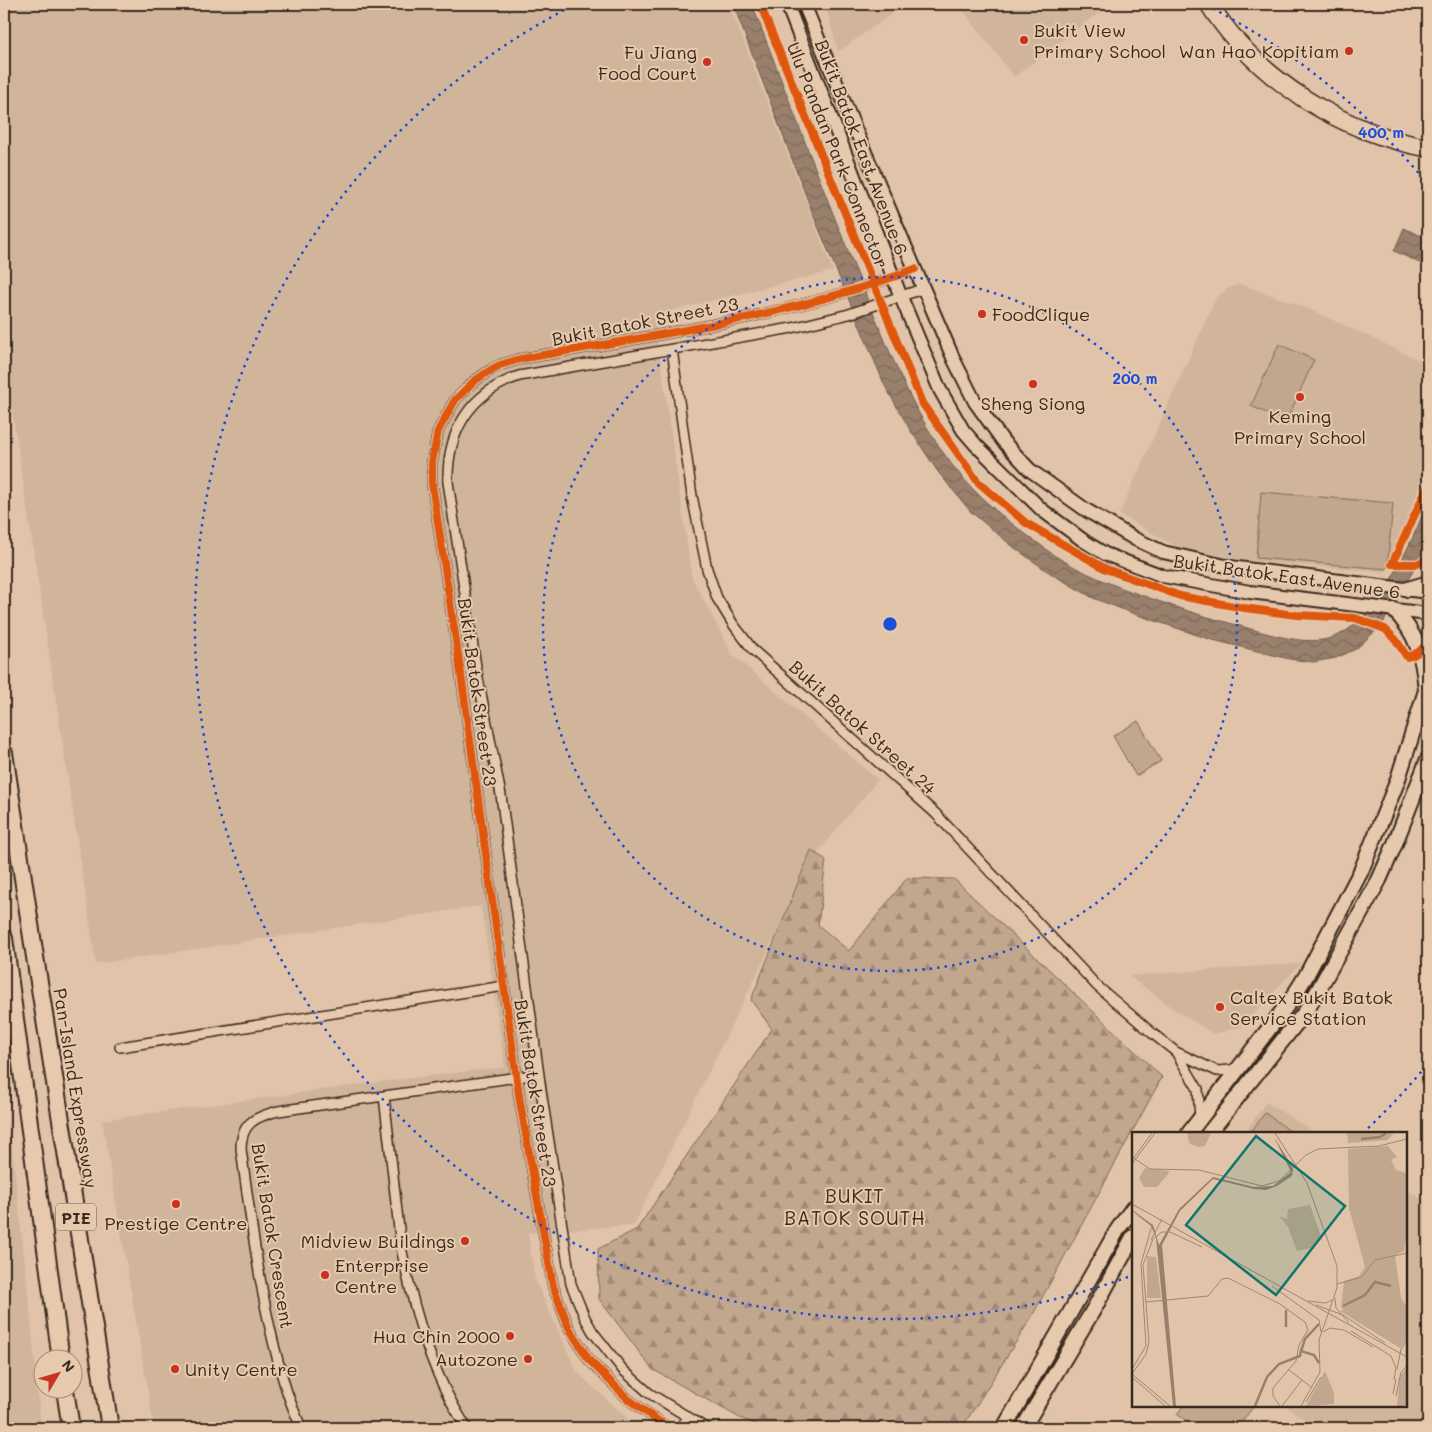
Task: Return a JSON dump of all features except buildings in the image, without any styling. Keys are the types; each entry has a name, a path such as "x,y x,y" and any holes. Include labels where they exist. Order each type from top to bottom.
{"highway":[{"name":"Pan-Island Expressway","path":"4,753 34,957 110,1428"},
{"name":"PIE","path":"4,938 60,1350"},
{"path":"55,1350 56,1326"},
{"path":"58,1400 61,1428"},
{"path":"67,1400 71,1428"}],"main road":[{"name":"Bukit Batok East Avenue 6","path":"787,4 901,297 940,390 964,430 1003,474 1042,510 1084,541 1105,554 1163,576 1250,592 1428,614"},
{"name":"Bukit Batok East Avenue 6","path":"804,4 922,289 954,360 975,402 1003,441 1030,470 1086,510 1135,539 1162,552 1230,566 1428,592"},
{"path":"1405,589 1428,583"},
{"path":"1190,1132 1291,1000 1306,976 1361,871 1397,782 1427,687 1421,651 1410,630 1393,610"},
{"path":"1210,1132 1306,1011 1379,880 1428,759"},
{"path":"1004,1428 1118,1229 1132,1209"},
{"path":"1023,1428 1095,1307 1132,1239"}],"street":[{"path":"1204,4 1215,21 1258,70 1302,101 1352,129 1400,147 1428,152"},
{"path":"1214,4 1244,43 1264,64 1306,94 1356,122 1402,139 1428,144"},
{"name":"Bukit Batok Street 23","path":"668,1428 657,1425 589,1360 569,1328 553,1286 516,1077 448,583 432,484 432,462 438,431 449,410 463,391 487,372 509,362 786,308 894,278 915,269"},
{"name":"Bukit Batok Street 23","path":"706,1428 687,1418 650,1393 623,1370 598,1339 585,1318 568,1273 501,795 477,673 448,482 449,455 456,432 468,411 485,395 504,382 524,375 792,328 849,314 922,289"},
{"name":"Bukit Batok Street 24","path":"672,349 692,496 707,569 717,598 733,624 753,650 935,813 1097,986 1176,1052 1220,1072 1231,1070 1241,1064"},
{"path":"120,1047 504,986"},
{"name":"Bukit Batok Street 24","path":"1176,1052 1198,1089 1200,1119"},
{"name":"Bukit Batok Crescent","path":"301,1428 286,1390 271,1333 247,1192 241,1140 245,1129 251,1122 264,1115 278,1111 539,1074"},
{"path":"384,1096 404,1264 421,1330 434,1366 451,1402 467,1428"},
{"path":"681,1428 687,1418"}],"shaded area":[{"path":"4,4 729,4 833,271 654,315 692,578 732,654 878,780 808,864 791,904 634,1225 528,1233 535,1280 577,1372 638,1428 154,1428 102,1120 387,1081 505,1067 481,906 96,964 4,356"},
{"path":"825,4 906,4 838,52"},
{"name":"Bukit View Primary School","path":"958,4 1110,4 1014,77"},
{"name":"Keming Primary School","path":"1241,284 1307,308 1428,364 1428,467 1385,572 1194,557 1119,514 1216,298 1230,287"},
{"path":"1301,963 1241,1027 1214,1034 1175,1010 1129,976"},
{"path":"1266,1102 1314,1132 1246,1132"},
{"path":"4,1104 12,1149 30,1308 34,1350 32,1350 32,1400 38,1400 41,1428 4,1428"},
{"path":"1407,1190 1428,1203 1428,1428 1316,1428 1287,1407 1407,1407"}],"green space":[{"path":"1279,344 1314,360 1286,422 1251,406"},
{"path":"1261,492 1393,503 1387,569 1256,558"},
{"path":"1138,721 1161,761 1136,776 1113,736"},
{"path":"811,850 826,860 818,925 849,951 907,878 954,879 1162,1077 1031,1318 962,1428 765,1428 740,1418 652,1369 599,1299 598,1249 637,1229 772,1029 751,1000"},
{"path":"1265,1113 1292,1132 1251,1132"},
{"path":"1182,1407 1253,1407 1237,1428 1196,1428 1177,1414"}],"water":[{"path":"733,4 752,4 819,179 885,341 911,398 943,452 983,499 1008,521 1055,556 1099,579 1207,617 1269,634 1308,641 1331,638 1348,630 1378,599 1391,580 1413,538 1428,501 1428,540 1412,573 1382,625 1356,649 1336,658 1313,662 1289,659 1209,639 1093,598 1053,575 1016,549 971,512 938,472 909,428 885,386 814,217"},
{"path":"1404,228 1428,239 1428,267 1394,251"}],"cycle path":[{"name":"Ulu Pandan Park Connector","path":"760,4 922,403 978,482 1026,523 1106,569 1180,596 1296,615 1355,618 1385,629 1396,640 1407,657 1419,652 1428,641"},
{"path":"668,1428 628,1399 589,1360 569,1328 553,1286 520,1102 461,674 432,484 432,462 438,431 455,400 473,382 500,365 520,359 670,333 769,313 867,286 915,269"},
{"path":"1428,486 1392,564 1417,564 1428,559"}],"place":[{"name":"Bukit View Primary School","path":"1024,40"},
{"name":"Wan Hao Kopitiam","path":"1349,51"},
{"name":"Fu Jiang Food Court","path":"707,62"},
{"name":"FoodClique","path":"982,314"},
{"name":"Sheng Siong","path":"1033,384"},
{"name":"Keming Primary School","path":"1300,397"},
{"name":"Caltex Bukit Batok Service Station","path":"1220,1007"},
{"name":"Prestige Centre","path":"176,1204"},
{"name":"Midview Buildings","path":"465,1241"},
{"name":"Enterprise Centre","path":"325,1275"},
{"name":"Hua Chin 2000","path":"510,1336"},
{"name":"Autozone","path":"528,1359"},
{"name":"Unity Centre","path":"175,1369"}],"district":[{"name":"BUKIT BATOK SOUTH","path":"855,1206"}]}
